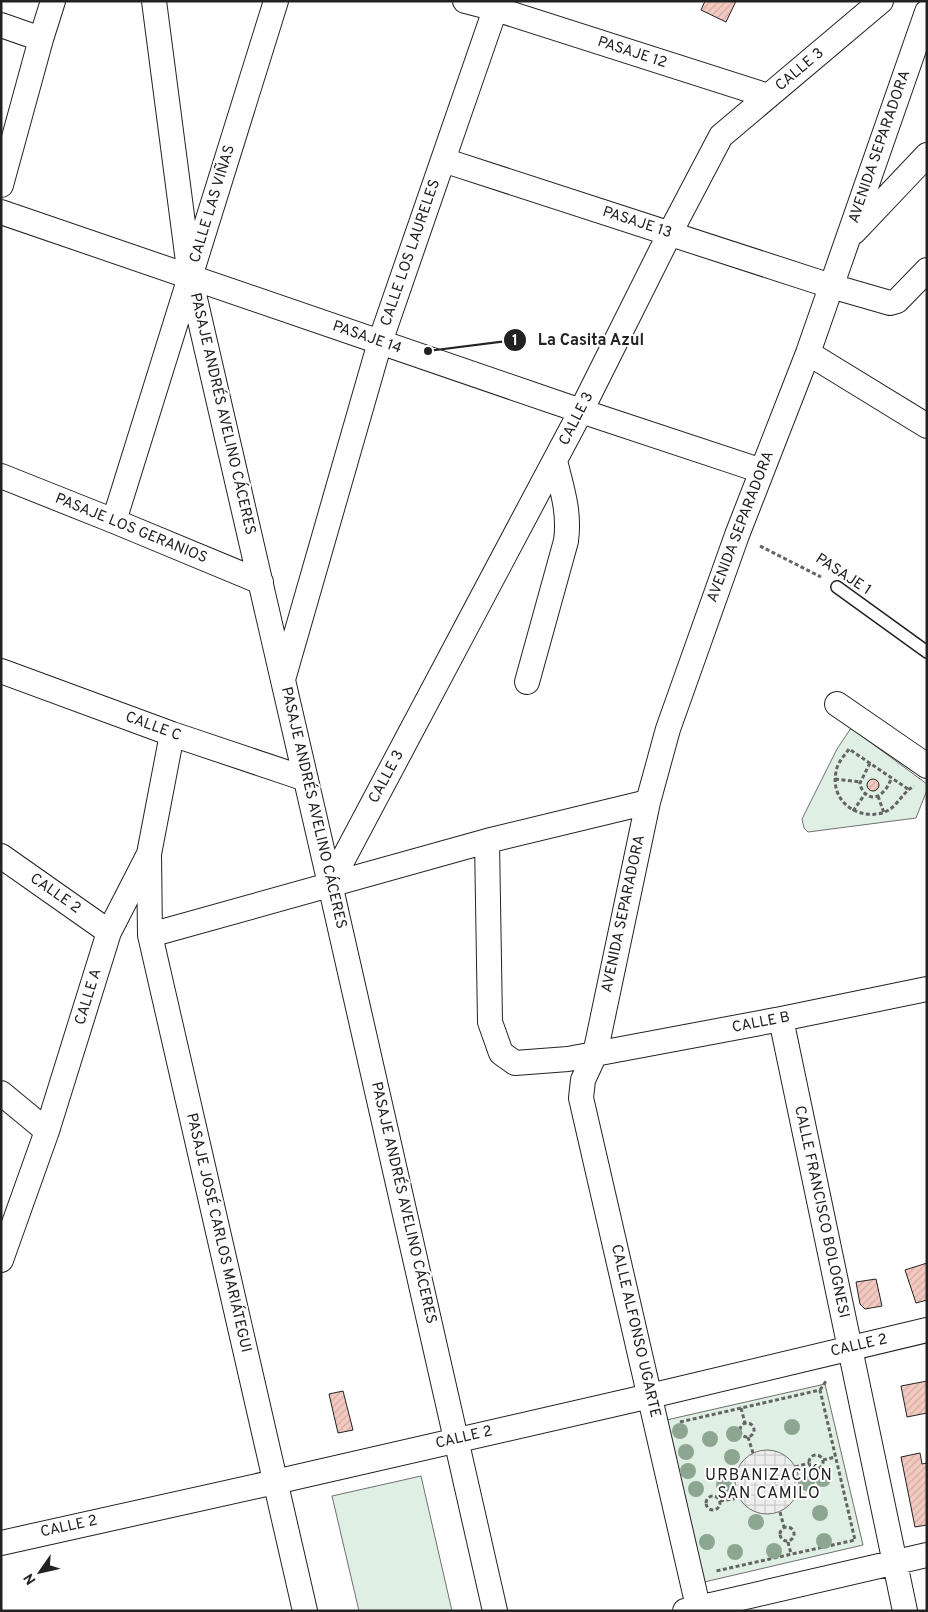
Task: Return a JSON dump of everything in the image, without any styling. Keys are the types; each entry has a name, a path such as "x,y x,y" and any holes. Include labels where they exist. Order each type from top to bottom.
{"street":[{"path":"1,185 53,1"},
{"name":"PASAJE ANDRÉS AVELINO CÁCERES","path":"154,1 190,277 495,1611"},
{"name":"CALLE LAS VIÑAS","path":"114,521 276,1"},
{"name":"PASAJE 12","path":"465,1 497,5 768,96"},
{"name":"CALLE 3","path":"330,884 581,411 721,136 881,1"},
{"name":"CALLE LOS LAURELES","path":"283,680 380,342 497,5"},
{"name":"AVENIDA SEPARADORA","path":"595,1054 648,802 668,729 737,535 808,353 927,12"},
{"path":"1,25 41,39"},
{"path":"848,239 927,155"},
{"name":"PASAJE 13","path":"443,160 831,286 894,303 927,270"},
{"name":"PASAJE 14","path":"1,212 581,411 762,471"},
{"path":"808,353 927,426"},
{"path":"527,682 566,541 568,522 566,505 555,460"},
{"name":"PASAJE LOS GERANIOS","path":"1,476 261,582"},
{"name":"CALLE C","path":"1,671 172,734 306,779"},
{"path":"837,704 927,766"},
{"name":"CALLE A","path":"1,1260 7,1224 46,1131 109,932 149,854 172,734"},
{"path":"150,936 487,840 648,802"},
{"name":"CALLE B","path":"487,840 490,1022 502,1053 515,1063 568,1059 927,990"},
{"name":"PASAJE JOSÉ CARLOS MARIÁTEGUI","path":"149,854 150,936 305,1611"},
{"name":"CALLE 2","path":"1,856 109,932"},
{"name":"CALLE FRANCISCO BOLOGNESI","path":"781,1019 905,1611"},
{"name":"CALLE ALFONSO UGARTE","path":"595,1054 583,1080 581,1098 650,1396 694,1610"},
{"path":"1,1094 46,1131"},
{"name":"CALLE 2","path":"1,1542 275,1482 927,1330"},
{"path":"694,1610 927,1555"}],"lane":[{"name":"PASAJE 1","path":"837,587 927,652"}],"path":[{"name":"PASAJE 1","path":"737,535 810,571 837,587"},
{"path":"849,749 870,763 908,789 894,807 884,813 864,815 853,811 844,804 838,795 835,779 838,763 849,749"},
{"path":"870,763 860,782 862,792 873,797 878,796 883,793 892,778"},
{"path":"835,779 860,782"},
{"path":"853,811 865,794"},
{"path":"878,796 884,813"},
{"path":"677,1422 820,1390 855,1540 712,1572"},
{"path":"741,1408 745,1423"},
{"path":"745,1423 752,1424 754,1428 753,1435 748,1438 743,1437 740,1433 740,1428 745,1423"},
{"path":"748,1438 753,1453"},
{"path":"814,1455 821,1456 823,1460 822,1467 817,1470 812,1469 809,1464 810,1458 814,1455"},
{"path":"823,1460 835,1457"},
{"path":"796,1467 809,1464"},
{"path":"711,1496 718,1497 720,1501 720,1506 714,1510 710,1510 706,1504 707,1498 711,1496"},
{"path":"720,1501 739,1498"},
{"path":"780,1512 784,1527"},
{"path":"784,1527 791,1528 795,1535 788,1542"},
{"path":"784,1527 780,1532 780,1537 783,1541 788,1542"},
{"path":"788,1542 791,1554"}],"green space":[{"path":"851,728 927,784 927,790 916,818 808,832 804,828 802,819 837,749"},
{"path":"825,1384 863,1545 700,1583 662,1421"},
{"path":"421,1476 452,1611 359,1611 332,1496"}],"shaded area":[{"path":"767,1450 785,1455 790,1459 794,1464 799,1482 794,1500 790,1505 785,1509 767,1514 749,1509 744,1505 740,1500 735,1482 740,1464 744,1459 749,1455"}],"building":[{"path":"705,1 736,1 726,22 701,10"},
{"path":"873,779 879,785 873,791 867,785"},
{"path":"927,1263 927,1300 916,1303 905,1270"},
{"path":"876,1279 882,1306 865,1309 860,1304 856,1282"},
{"path":"927,1381 927,1413 907,1417 901,1386"},
{"path":"343,1391 353,1430 338,1433 329,1394"},
{"path":"920,1453 922,1464 927,1463 927,1525 915,1527 901,1457"}],"place":[{"name":"La Casita Azul","path":"428,351"}],"district":[{"name":"URBANIZACIÓN SAN CAMILO","path":"769,1485"}]}
